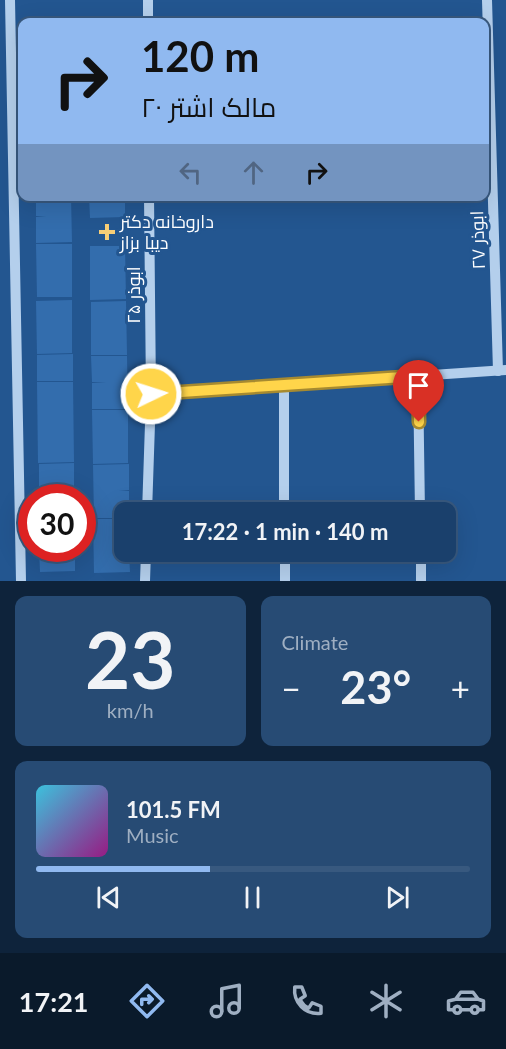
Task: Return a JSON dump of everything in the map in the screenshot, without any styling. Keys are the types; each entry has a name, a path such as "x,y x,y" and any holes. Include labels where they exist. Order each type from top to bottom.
{"street":[{"path":"10,0 21,581"},
{"path":"148,0 148,18"},
{"name":"ابوذر ۲۷","path":"487,0 488,18"},
{"name":"ابوذر ۲۷","path":"489,49 502,370"},
{"name":"ابوذر ۲۵","path":"147,502 151,394 149,201"},
{"path":"151,394 502,370"},
{"path":"418,376 420,502"},
{"path":"284,385 284,502"},
{"path":"145,581 146,562"},
{"path":"285,562 285,581"},
{"path":"421,562 421,581"}],"building":[{"path":"36,201 71,201 72,242 36,243 36,217 46,216 36,216"},
{"path":"89,201 125,201 125,217 90,218"},
{"path":"36,244 72,244 72,297 37,297"},
{"path":"90,246 125,246 126,299 90,300"},
{"path":"72,300 72,353 37,354 36,301"},
{"path":"126,301 127,355 91,355 91,302"},
{"path":"73,354 73,381 37,381 37,355"},
{"path":"91,356 127,356 128,409 92,409 92,383 106,383 92,382"},
{"path":"37,382 73,382 74,462 38,463"},
{"path":"92,410 128,410 128,463 93,464"},
{"path":"74,463 74,484 39,484 39,464"},
{"path":"129,464 129,490 119,491 129,491 129,502 114,502 114,518 96,518 96,484 93,484 93,465"},
{"path":"96,519 114,519 114,562 130,562 130,572 94,573"},
{"path":"40,562 75,562 75,571 40,572"}],"place":[{"name":"داروخانه دکتر دیبا بزاز","path":"107,232"}],"route":[{"path":"151,394 418,376 419,422"}]}
